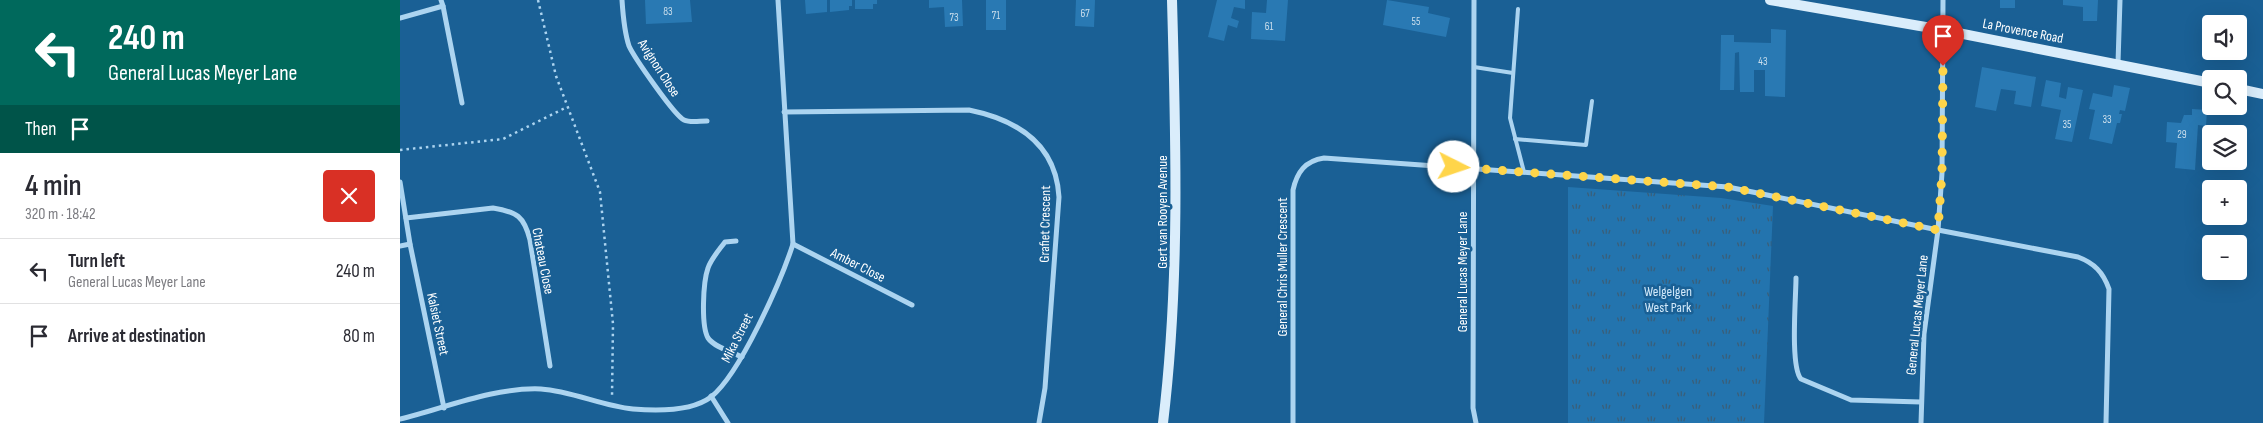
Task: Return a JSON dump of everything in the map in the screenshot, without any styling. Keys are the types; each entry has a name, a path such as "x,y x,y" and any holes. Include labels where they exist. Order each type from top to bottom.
{"street":[{"path":"441,0 462,102"},
{"name":"Avignon Close","path":"622,0 626,37 630,48 670,107 681,119 686,121 706,121"},
{"name":"Mika Street","path":"400,419 507,391 541,389 612,406 660,410 684,407 702,402 711,396 731,375 742,357 787,263 793,244 778,0"},
{"name":"Gert van Rooyen Avenue","path":"1163,423 1173,327 1176,259 1172,0"},
{"name":"General Lucas Meyer Lane","path":"1474,0 1473,408 1476,423"},
{"name":"La Provence Road","path":"1770,0 1943,30 2202,81"},
{"name":"General Lucas Meyer Lane","path":"1921,423 1924,334 1938,230 1942,173 1943,0"},
{"path":"2118,63 2120,0"},
{"path":"400,18 443,6"},
{"path":"2247,91 2263,94"},
{"name":"Grafiet Crescent","path":"784,112 969,110 988,114 1017,127 1030,135 1042,147 1055,170 1059,198 1045,388 1039,423"},
{"name":"General Chris Muller Crescent","path":"1293,423 1293,190 1300,170 1308,163 1324,158 1728,187 1938,230"},
{"name":"Kalsiet Street","path":"400,182 410,244 444,408"},
{"name":"Chateau Close","path":"406,218 493,208 505,210 522,218 527,226 530,240 550,366"},
{"path":"1938,230 2078,256 2094,265 2100,271 2109,289 2106,423"},
{"path":"736,241 725,242 708,266 704,319 710,341 742,357"},
{"path":"400,246 410,244"},
{"name":"Amber Close","path":"793,244 912,305"},
{"path":"1796,278 1795,360 1797,375 1801,379 1851,400 1921,402"},
{"path":"711,396 728,423"}],"lane":[{"path":"1518,9 1510,118 1524,172"},
{"path":"1474,67 1513,73"},
{"path":"1514,139 1586,145 1592,101"}],"path":[{"path":"538,0 556,76 600,192 613,324 612,406"},
{"path":"400,150 503,139 567,107"}],"green space":[{"name":"Welgelgen West Park","path":"1568,187 1721,198 1773,206 1764,423 1568,423"}],"building":[{"path":"645,0 690,0 692,22 646,24"},
{"path":"805,0 827,0 827,12 806,14"},
{"path":"830,0 852,0 852,6 849,6 849,10 830,12"},
{"path":"855,0 877,0 877,4 873,4 873,9 855,9"},
{"path":"929,0 962,0 963,26 945,27 944,7 929,8"},
{"path":"986,0 1006,0 1006,30 986,30"},
{"path":"1076,0 1095,0 1094,27 1075,26"},
{"path":"1217,0 1245,0 1245,9 1234,7 1231,18 1239,21 1237,28 1228,25 1224,41 1208,37"},
{"path":"1267,0 1288,0 1285,41 1251,39 1252,12 1266,13"},
{"path":"1387,0 1429,7 1428,13 1450,18 1446,37 1383,25"},
{"path":"2000,0 2015,0 2015,8 2000,8"},
{"path":"2063,0 2098,0 2097,21 2083,21 2083,7 2063,5"},
{"path":"1771,29 1786,30 1785,97 1765,96 1765,70 1754,70 1754,92 1740,92 1739,52 1735,53 1734,90 1720,90 1721,35 1734,35 1734,42 1771,43"},
{"path":"1982,67 2036,77 2031,107 2014,104 2016,91 2001,89 1996,111 1975,107"},
{"path":"2046,80 2061,83 2059,97 2066,99 2068,87 2083,90 2072,142 2055,139 2061,110 2041,106"},
{"path":"2114,85 2130,88 2125,111 2120,110 2119,114 2122,114 2120,123 2117,123 2112,144 2089,139 2095,110 2089,109 2093,93 2112,97"},
{"path":"2192,109 2202,110 2202,115 2207,115 2206,125 2198,125 2195,170 2175,168 2177,143 2166,142 2167,122 2181,123 2184,115 2192,115"}],"route":[{"path":"1454,167 1728,187 1938,230 1942,173 1943,66"}]}
